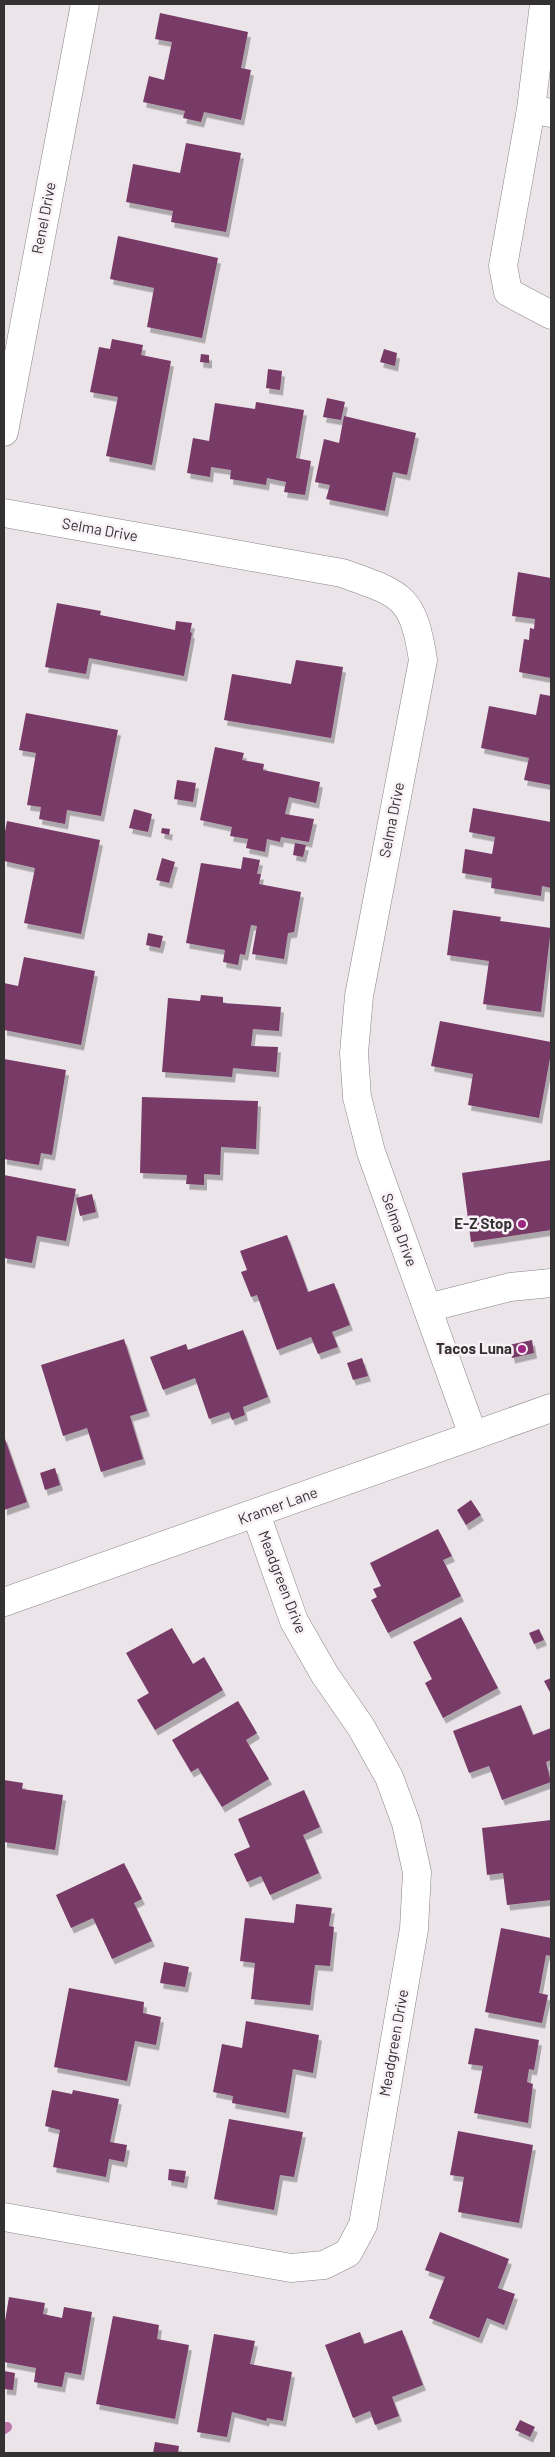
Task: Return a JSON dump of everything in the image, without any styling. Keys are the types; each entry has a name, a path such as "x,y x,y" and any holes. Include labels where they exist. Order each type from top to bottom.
{"street":[{"name":"Renel Drive","path":"4,432 85,4"},
{"path":"544,4 541,111 503,266 508,292 551,315"},
{"name":"Selma Drive","path":"4,513 342,573 388,590 407,605 418,626 423,660 359,996 354,1053 357,1097 371,1152 473,1435"},
{"path":"427,1308 510,1287 551,1283"},
{"name":"Kramer Lane","path":"4,1602 551,1408"},
{"name":"Meadgreen Drive","path":"4,2217 291,2268 324,2265 348,2253 363,2225 414,1929 416,1872 406,1823 389,1777 361,1727 325,1675 294,1621 256,1514"}],"building":[{"path":"160,13 248,32 241,68 251,70 241,120 204,112 201,122 183,118 185,111 143,102 149,76 164,80 172,42 155,39"},
{"path":"186,143 241,153 226,232 171,222 173,211 126,202 133,164 180,173"},
{"path":"118,236 218,258 202,338 147,327 154,288 110,279"},
{"path":"112,339 143,345 141,355 171,361 152,465 106,456 118,397 90,392 99,347 110,349"},
{"path":"384,349 397,353 395,366 380,362"},
{"path":"201,354 209,355 209,363 200,362"},
{"path":"268,369 282,371 280,390 266,388"},
{"path":"327,398 345,402 341,420 323,417"},
{"path":"256,402 304,410 296,458 311,461 305,495 284,492 286,482 267,478 266,485 230,479 231,470 211,467 210,477 187,473 193,438 209,441 215,403 255,409"},
{"path":"344,416 416,433 407,475 393,472 385,511 326,499 330,485 315,482 324,439 339,443"},
{"path":"518,572 551,578 551,678 519,672 524,639 529,640 530,628 534,629 535,619 512,616"},
{"path":"57,603 101,611 100,615 175,630 176,621 192,623 184,676 89,658 86,674 45,667"},
{"path":"296,660 343,667 331,738 224,720 232,674 291,684"},
{"path":"540,694 551,696 551,785 524,780 529,758 481,748 489,706 536,715"},
{"path":"26,713 118,730 101,816 67,810 65,824 39,819 41,807 27,805 36,753 19,750"},
{"path":"215,747 244,753 242,760 264,764 263,770 320,782 316,803 289,797 285,814 314,819 309,842 281,837 280,842 267,839 265,852 246,848 248,839 230,836 232,827 200,820"},
{"path":"177,780 196,783 193,802 174,799"},
{"path":"473,808 551,822 551,888 542,886 541,896 491,888 492,878 462,873 465,849 492,854 495,837 469,832"},
{"path":"134,809 152,814 148,832 129,828"},
{"path":"7,821 100,840 81,934 24,923 35,868 4,861 4,837"},
{"path":"162,828 170,829 169,835 161,833"},
{"path":"295,843 306,845 303,857 293,855"},
{"path":"243,857 260,860 257,874 261,874 259,884 301,892 294,932 288,933 284,959 252,954 257,926 251,925 245,955 240,954 238,965 223,962 225,950 186,943 201,863 241,869"},
{"path":"162,858 175,862 169,883 156,880"},
{"path":"453,910 501,917 500,921 551,928 541,1012 483,1004 489,961 447,955"},
{"path":"148,933 163,936 160,948 146,945"},
{"path":"24,957 95,971 81,1045 4,1030 4,983 18,986"},
{"path":"201,995 223,997 223,1003 281,1007 279,1031 253,1029 251,1046 278,1047 276,1072 233,1068 232,1077 162,1072 168,998 200,1001"},
{"path":"440,1021 551,1042 551,1053 539,1118 468,1105 473,1074 431,1066"},
{"path":"4,1059 66,1070 52,1155 41,1153 39,1165 4,1159"},
{"path":"142,1097 258,1101 256,1149 221,1147 220,1175 204,1174 204,1185 186,1184 187,1175 140,1173"},
{"path":"551,1160 551,1230 471,1242 462,1173"},
{"path":"4,1175 76,1189 66,1241 37,1236 32,1263 4,1258"},
{"path":"92,1194 96,1212 80,1216 76,1198"},
{"path":"287,1235 308,1292 334,1283 350,1325 332,1332 338,1347 318,1354 311,1337 277,1350 257,1295 251,1297 241,1272 247,1270 240,1251"},
{"path":"243,1330 268,1397 243,1407 245,1415 232,1420 229,1412 209,1419 195,1378 163,1390 150,1357 186,1344 188,1350"},
{"path":"124,1339 147,1411 130,1416 143,1459 101,1472 87,1428 63,1436 41,1365"},
{"name":"Tacos Luna","path":"532,1340 534,1353 512,1358 509,1345"},
{"path":"362,1358 368,1376 353,1380 347,1363"},
{"path":"4,1436 27,1502 4,1510"},
{"path":"55,1468 60,1485 45,1490 40,1473"},
{"path":"471,1500 481,1515 466,1525 457,1510"},
{"path":"438,1529 452,1556 443,1560 461,1596 388,1633 371,1600 377,1597 373,1589 381,1586 370,1563"},
{"path":"461,1617 498,1688 443,1718 425,1683 432,1679 413,1642"},
{"path":"172,1628 193,1664 204,1657 223,1690 155,1730 137,1700 149,1693 126,1653"},
{"path":"539,1629 544,1640 534,1644 529,1633"},
{"path":"551,1678 551,1694 544,1681"},
{"path":"238,1701 257,1733 246,1740 269,1779 222,1807 198,1768 191,1772 172,1740"},
{"path":"521,1705 533,1735 551,1728 551,1760 546,1762 551,1782 502,1800 489,1766 469,1773 453,1731"},
{"path":"4,1780 23,1783 22,1789 63,1795 55,1850 4,1842"},
{"path":"304,1790 320,1827 303,1835 319,1873 270,1895 261,1876 247,1882 234,1854 250,1847 238,1819"},
{"path":"551,1820 551,1900 507,1905 503,1873 487,1875 482,1828"},
{"path":"124,1863 142,1899 134,1903 152,1941 112,1959 93,1918 71,1928 56,1895"},
{"path":"296,1904 332,1908 329,1926 334,1927 330,1966 315,1965 310,2005 251,1999 255,1963 240,1961 245,1918 294,1923"},
{"path":"501,1928 551,1938 551,1956 546,1955 539,1993 548,1995 542,2023 485,2012"},
{"path":"164,1962 189,1967 185,1987 160,1983"},
{"path":"69,1988 144,2002 143,2013 161,2017 156,2045 135,2041 127,2081 54,2067"},
{"path":"246,2021 319,2035 313,2073 293,2069 286,2113 232,2103 233,2096 213,2092 222,2044 242,2048"},
{"path":"475,2028 539,2040 534,2070 529,2069 527,2082 533,2084 528,2123 474,2113 483,2066 468,2064"},
{"path":"52,2090 72,2094 73,2090 119,2099 110,2142 127,2145 124,2162 109,2159 106,2177 53,2167 60,2130 45,2126"},
{"path":"229,2119 303,2132 294,2177 280,2175 274,2210 214,2199"},
{"path":"458,2131 533,2145 519,2223 458,2212 464,2177 450,2175"},
{"path":"169,2169 186,2171 184,2183 168,2180"},
{"path":"440,2232 509,2259 498,2288 515,2294 504,2325 487,2318 479,2338 429,2318 445,2277 425,2270"},
{"path":"9,2297 45,2303 43,2314 62,2318 64,2307 92,2312 81,2375 65,2372 62,2387 34,2382 36,2368 4,2362 4,2327"},
{"path":"113,2316 159,2325 157,2339 189,2345 175,2419 96,2404"},
{"path":"402,2330 423,2385 392,2397 399,2416 375,2425 370,2411 353,2418 325,2345 360,2332 364,2344"},
{"path":"214,2334 255,2341 250,2364 292,2372 283,2421 267,2418 266,2421 232,2412 227,2437 197,2432"},
{"path":"4,2371 15,2373 13,2390 4,2389"},
{"path":"520,2420 535,2427 530,2437 515,2430"},
{"path":"155,2442 179,2446 178,2453 153,2453"}],"place":[{"name":"E-Z Stop","path":"522,1224"},
{"name":"Tacos Luna","path":"522,1349"}]}
